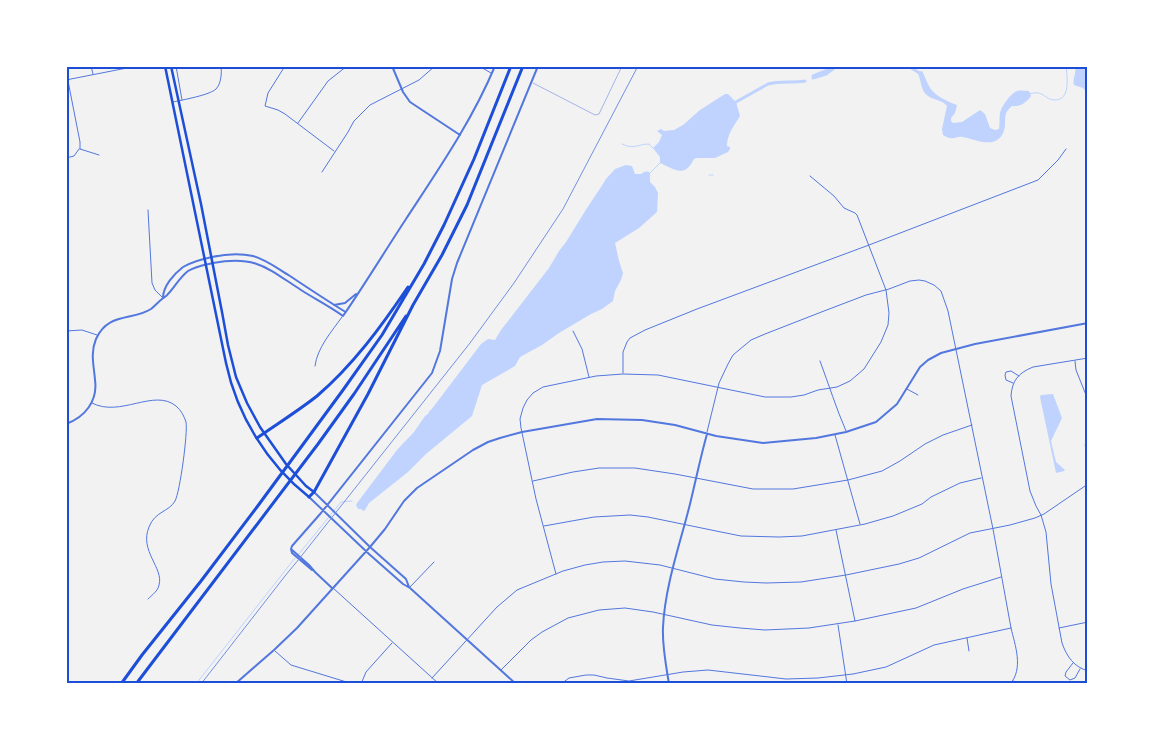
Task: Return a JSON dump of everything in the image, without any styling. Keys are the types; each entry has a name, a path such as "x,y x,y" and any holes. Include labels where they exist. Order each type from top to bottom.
{"highway":[{"path":"121,684 201,581 382,335 424,264 456,200 511,66"},
{"path":"309,497 314,492 372,386 467,205 523,66"},
{"path":"257,438 316,397 350,364 377,331 424,264"},
{"path":"136,684 318,444 414,305"}],"main road":[{"path":"165,66 231,384 254,435 271,458 302,492 309,497"},
{"path":"171,66 180,100 233,366 247,403 264,433 286,464 314,492"}],"street":[{"path":"91,66 93,75"},
{"path":"66,158 74,156 80,149 67,80 137,66"},
{"path":"176,66 180,100"},
{"path":"172,102 216,89 222,72 221,66"},
{"path":"285,66 268,93 265,106 278,110 335,152"},
{"path":"298,124 328,81 347,66"},
{"path":"392,66 401,89 410,102 460,135"},
{"path":"322,172 354,121 362,113 370,106 419,80 435,66"},
{"path":"478,66 492,73"},
{"path":"315,366 322,346 460,135 495,66"},
{"path":"439,684 315,572 307,567 292,553 291,549 432,373 440,351 452,279 457,263 538,66"},
{"path":"80,149 99,155"},
{"path":"623,374 623,352 627,342 630,338 645,330 1038,180 1066,149"},
{"path":"556,574 532,481 522,432 521,416 527,400 542,387 623,374 658,375 765,397 779,398 804,395 844,385 864,369 881,342 888,325 889,312 886,290 857,215 844,208 834,196 810,176"},
{"path":"148,210 152,283 155,290 163,298"},
{"path":"163,298 163,292 169,282 178,271 187,265 205,258 233,254 261,259 345,312"},
{"path":"66,424 81,416 92,403 96,385 92,352 102,330 113,321 147,312 168,295 176,282 186,273 197,267 238,260 258,264 273,271 343,316"},
{"path":"670,684 664,648 665,605 718,387 733,355 751,340 765,334 866,295 910,281 922,281 934,285 941,291 948,312 993,529 1018,665 1017,672 1010,684"},
{"path":"334,305 344,304 359,291"},
{"path":"235,684 297,628 386,529 404,501 417,488 476,448 500,438 522,432 590,420 642,420 675,425 716,436 762,443 805,440 835,435 876,422 898,404 920,367 941,353 1088,323"},
{"path":"66,324 67,331 83,331 98,336"},
{"path":"573,330 582,349 589,378"},
{"path":"1088,358 1025,370 1018,376 1014,384 1012,396 1028,482 1032,498 1041,515 1046,532 1051,584 1065,651 1073,663 1081,669 1088,671"},
{"path":"1075,360 1076,370 1088,400"},
{"path":"820,361 846,432"},
{"path":"1014,384 1006,380 1006,372 1011,371 1018,376"},
{"path":"907,389 918,395"},
{"path":"92,403 100,407 109,408 164,400 177,407 182,412 185,420 186,437 178,495 173,504 155,516 147,532 147,546 160,579 158,588 148,599"},
{"path":"532,481 573,472 608,468 650,469 753,489 793,489 848,480 882,470 943,435 972,426"},
{"path":"835,435 860,525"},
{"path":"543,526 594,517 630,515 755,537 802,536 860,525 893,516 922,504 931,497 960,483 982,477"},
{"path":"432,678 497,607 517,590 584,565 625,561 660,565 715,579 766,583 808,582 846,576 900,564 919,558 970,533 1010,525 1041,515 1088,484"},
{"path":"314,492 406,579 410,588"},
{"path":"309,497 366,552 410,588 516,684"},
{"path":"836,530 855,621"},
{"path":"410,588 434,562"},
{"path":"501,670 531,640 542,632 568,618 599,610 625,608 712,625 765,630 809,628 855,621 916,608 963,589 1001,577"},
{"path":"1059,628 1088,622"},
{"path":"837,624 847,684"},
{"path":"561,684 569,678 586,675 629,681 708,670 786,679 845,675 886,667 934,645 1011,628"},
{"path":"967,637 969,651"},
{"path":"361,684 366,672 393,642"},
{"path":"274,650 291,665 353,684"},
{"path":"1073,663 1065,676 1070,680 1075,678 1081,669"},
{"path":"1013,681 1018,684"}],"lane":[{"path":"532,82 597,115 622,66"}],"water":[{"path":"1075,66 1088,66 1088,94 1083,88 1074,85"},
{"path":"922,71 931,89 937,95 957,105 955,113 951,118 953,123 962,122 980,110 985,114 990,128 999,129 1001,110 1012,94 1017,91 1029,91 1031,96 1023,104 1012,106 1008,109 1005,116 1004,131 994,142 960,137 949,138 943,135 942,129 947,106 925,94 917,72"},
{"path":"725,94 728,94 736,102 740,116 728,138 727,146 730,149 728,152 715,158 694,159 687,169 683,171 675,170 660,163 660,157 653,148 659,142 662,135 657,131 661,129 664,131 674,130"},
{"path":"626,165 632,166 635,174 647,171 650,173 650,182 658,193 657,212 639,228 615,243 623,273 613,301 520,357 515,366 482,385 472,416 369,503 365,510 358,509 357,503 481,344 488,339 495,340 549,268 606,179 615,169"},
{"path":"1053,394 1062,418 1051,441 1056,462 1065,470 1056,473 1040,397 1041,395"}],"waterway":[{"path":"813,78 826,74 837,66"},
{"path":"1029,94 1038,93 1051,100 1060,99 1064,96 1067,87 1066,66"},
{"path":"910,67 921,74"},
{"path":"813,76 833,68"},
{"path":"736,102 768,84 805,81"},
{"path":"622,144 633,147 649,144 653,148"},
{"path":"650,173 660,163"},
{"path":"298,555 341,502 352,501"},
{"path":"196,684 295,558"}],"railway":[{"path":"201,684 470,343 514,283 563,209 638,66"}]}
